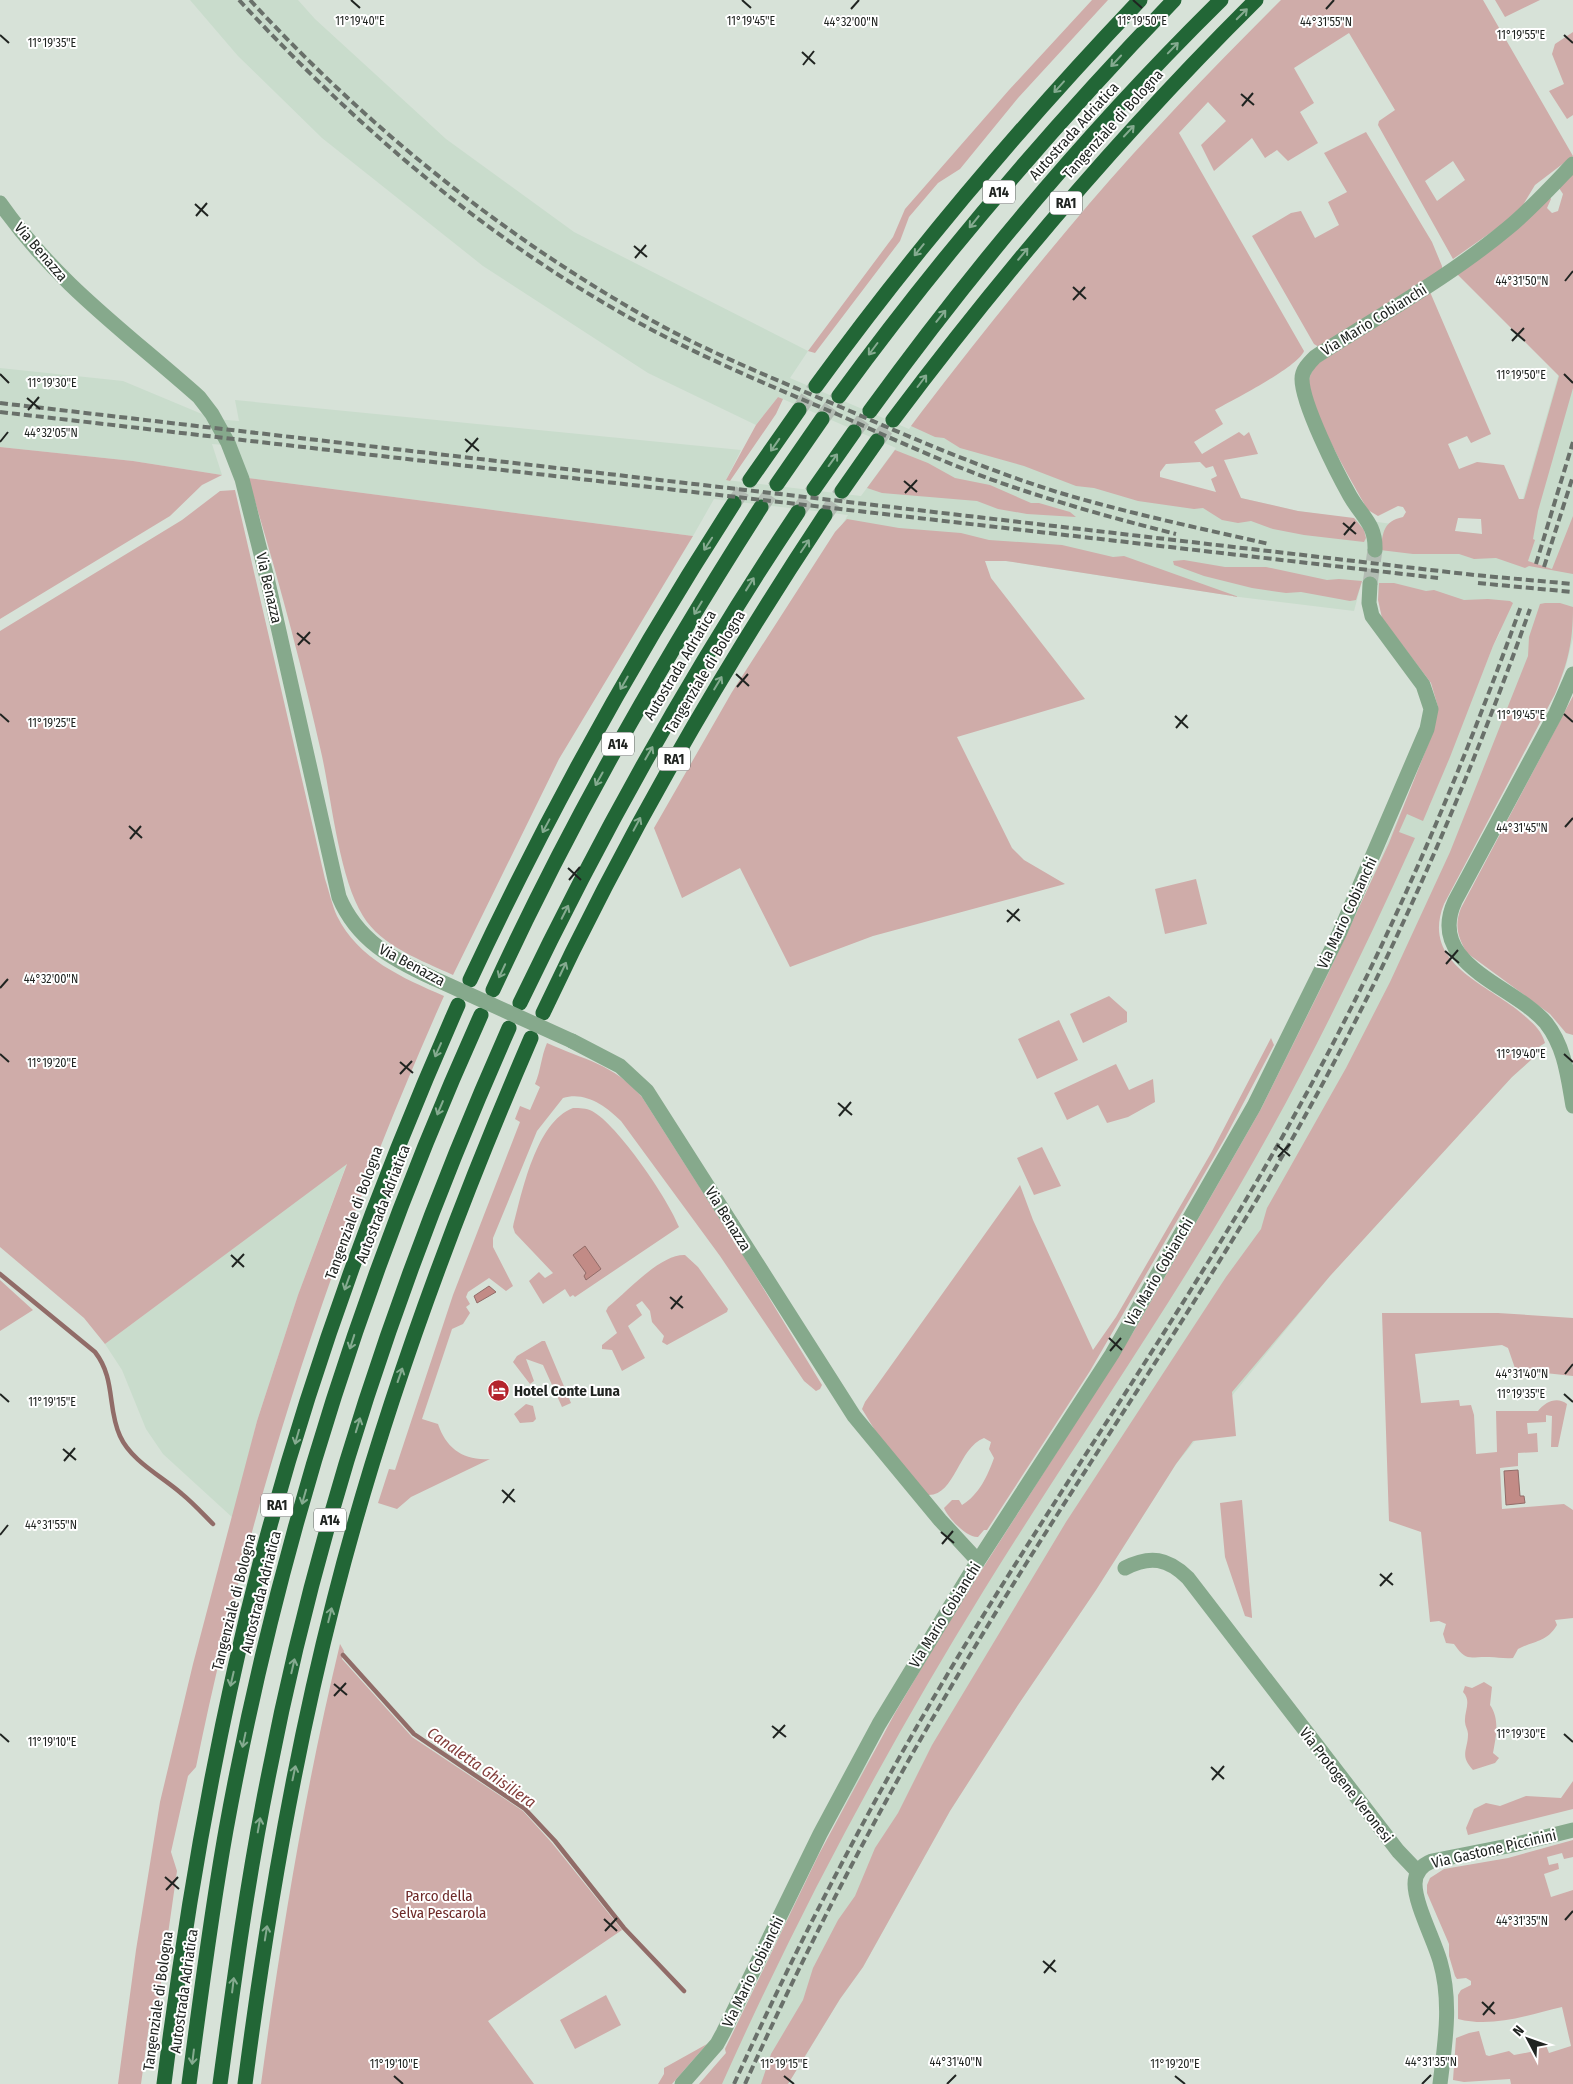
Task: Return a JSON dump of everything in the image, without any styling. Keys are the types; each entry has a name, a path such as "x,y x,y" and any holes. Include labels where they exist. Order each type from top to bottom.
{"highway":[{"path":"816,386 892,283 964,195 1016,134 1140,0"},
{"name":"Autostrada Adriatica","path":"839,396 913,297 993,199 1068,114 1174,0"},
{"name":"Autostrada Adriatica","path":"870,411 937,321 1019,219 1100,126 1220,0"},
{"name":"Tangenziale di Bologna","path":"892,420 987,298 1125,135 1256,0"},
{"path":"750,480 799,410"},
{"path":"777,484 822,419"},
{"path":"814,489 854,432"},
{"path":"842,491 877,441"},
{"path":"470,980 575,771 670,605 734,503"},
{"name":"Autostrada Adriatica","path":"493,990 553,866 644,698 761,508"},
{"name":"Autostrada Adriatica","path":"520,1003 622,800 718,635 798,512"},
{"name":"Tangenziale di Bologna","path":"543,1013 602,890 699,714 747,635 826,515"},
{"name":"Tangenziale di Bologna","path":"164,2084 180,1959 202,1827 232,1682 261,1560 309,1396 342,1298 404,1132 458,1006"},
{"name":"Autostrada Adriatica","path":"189,2084 213,1905 234,1788 267,1638 303,1499 338,1384 389,1235 427,1138 480,1015"},
{"name":"A14","path":"220,2084 236,1964 269,1772 322,1548 358,1426 400,1296 451,1166 509,1028"},
{"path":"245,2084 260,1967 281,1839 307,1714 347,1552 389,1408 442,1255 479,1159 531,1038"}],"street":[{"name":"Via Mario Cobianchi","path":"1375,550 1373,530 1349,494 1322,440 1303,388 1304,370 1315,357 1420,292 1469,258 1508,228 1573,164"},
{"name":"Via Benazza","path":"0,203 39,255 79,294 200,397 228,443 242,479 267,578 339,897 353,923 373,944 398,962 572,1041 620,1066 647,1091 854,1416 940,1520 978,1561"},
{"name":"Via Mario Cobianchi","path":"682,2084 717,2044 856,1766 925,1645 1112,1354 1254,1106 1339,934 1424,738 1431,714 1428,696 1418,676 1372,616 1369,603 1370,584"},
{"path":"1573,674 1556,713 1455,901 1449,915 1448,926 1452,942 1460,957 1530,1008 1551,1030 1566,1066 1573,1106"},
{"name":"Via Protogene Veronesi","path":"1126,1568 1149,1559 1179,1568 1398,1851 1418,1872"},
{"name":"Via Gastone Piccinini","path":"1418,1872 1432,1862 1573,1830"},
{"path":"1418,1872 1415,1882 1416,1894 1435,1942 1446,1990 1447,2021 1440,2084"}],"shaded area":[{"path":"190,0 298,0 315,19 446,139 574,232 808,351 790,378 909,429 923,410 1192,487 1298,511 1421,528 1512,537 1573,324 1573,638 1566,666 1555,694 1439,913 1436,938 1439,958 1532,1059 1512,1077 1330,1276 1176,1464 1096,1590 1018,1705 950,1811 863,1967 840,1999 788,2084 699,2084 726,2053 725,2049 788,1917 861,1773 1134,1331 1261,1109 1357,913 1407,798 1429,807 1493,646 1501,631 1378,600 1378,583 1362,581 1354,611 1239,597 1006,561 974,561 835,532 840,528 848,515 714,499 693,536 248,478 237,446 212,444 222,475 133,461 0,447 0,368 123,381 214,419 239,421 235,400 741,450 726,480 861,496 896,448 778,397 756,425 648,373 483,266 322,138 238,56"},
{"path":"347,1163 298,1295 257,1421 233,1518 163,1454 146,1429 122,1370 105,1344"},
{"path":"585,1246 601,1269 586,1280 584,1276 586,1273 573,1255"},
{"path":"489,1286 496,1292 477,1303 474,1296"},
{"path":"1518,1470 1520,1496 1524,1496 1525,1503 1506,1505 1504,1471"}],"green space":[{"path":"1092,0 1108,0 1018,98 960,169 938,183 909,217 900,241 815,353 808,351 893,237 905,209 1009,90"},
{"path":"1281,0 1483,0 1573,156 1535,185 1523,205 1503,224 1453,259 1378,125 1379,121 1395,110 1349,33 1294,68 1314,103 1300,112 1318,143 1288,161 1277,150 1265,158 1252,138 1214,171 1201,145 1226,121 1208,102 1179,133 1304,351 1290,366 1278,374 1215,410 1223,424 1194,442 1202,454 1239,432 1244,436 1249,432 1258,454 1224,460 1241,498 1298,511 1354,518 1364,530 1366,538 1364,542 1304,535 1273,529 1251,521 1238,523 1222,520 1203,508 1194,509 1138,501 1094,488 1076,486 1024,466 960,448 944,438 935,437 911,426 1005,306 1089,204 1207,75","holes":["1453,161 1465,180 1437,201 1425,181","1200,462 1206,468 1213,466 1217,476 1211,479 1216,492 1160,477 1160,472 1166,464"]},
{"path":"1495,0 1540,0 1505,17"},
{"path":"1573,32 1573,115 1567,119 1549,91 1564,84 1552,54 1555,44"},
{"path":"1366,132 1432,242 1442,269 1319,347 1314,344 1252,236 1291,213 1301,211 1315,238 1339,225 1328,202 1347,192 1324,153"},
{"path":"1573,173 1573,388 1538,511 1533,539 1535,540 1528,561 1552,569 1573,516 1573,574 1529,566 1525,568 1496,558 1474,559 1459,554 1413,554 1380,550 1385,529 1391,522 1403,517 1406,512 1403,507 1398,506 1378,516 1368,510 1333,446 1316,410 1311,395 1310,377 1317,364 1430,292 1491,434 1471,443 1467,436 1448,444 1459,469 1477,462 1504,465 1519,499 1524,499 1559,376 1457,274 1549,196 1551,199 1547,208 1552,213 1558,211 1563,194 1559,188","holes":["1458,518 1481,519 1482,534 1455,531"]},
{"path":"778,397 783,399 776,414 730,481 726,480 756,425"},
{"path":"0,447 133,461 222,475 202,485 170,516 0,619"},
{"path":"895,450 928,463 955,478 990,485 1031,503 1039,503 1070,512 1076,517 1027,514 998,509 977,501 882,493 867,488"},
{"path":"248,478 693,536 559,759 453,975 416,958 380,936 363,916 355,900 337,839 322,756 297,651"},
{"path":"235,490 325,879 335,912 346,931 369,955 398,974 444,996 366,1184 331,1279 269,1472 242,1570 196,1767 188,1776 171,1852 177,1871 158,2004 151,2011 141,2084 118,2084 136,1950 160,1802 193,1664 257,1421 298,1295 347,1164 105,1344 84,1318 0,1247 0,631 182,520 220,491"},
{"path":"847,519 899,528 961,533 989,540 1062,545 1113,557 1124,556 1239,597 1006,561 985,561 991,578 1085,699 957,737 1012,848 1024,860 1065,884 873,936 790,967 740,868 682,898 654,828 732,692 835,532"},
{"path":"1184,560 1225,567 1266,567 1327,580 1362,581 1356,600 1350,601 1301,592 1286,593 1252,588 1204,576 1174,565 1173,561"},
{"path":"1379,583 1394,583 1426,591 1434,590 1464,600 1488,599 1510,601 1513,603 1493,646 1423,821 1407,814 1399,832 1415,838 1374,928 1330,1017 1285,1104 1237,1190 1207,1241 984,1590 912,1710 812,1895 722,2084 699,2084 726,2053 725,2049 818,1856 895,1713 953,1615 1134,1331 1261,1109 1327,976 1389,843 1433,732 1438,707 1431,683 1382,618 1378,600"},
{"path":"1560,603 1573,607 1571,641 1563,672 1555,694 1444,904 1439,925 1442,943 1450,959 1463,972 1513,1006 1527,1018 1538,1029 1545,1043 1528,1054 1532,1059 1512,1077 1330,1276 1232,1392 1236,1436 1193,1441 1176,1464 1096,1590 1018,1705 950,1811 863,1967 840,1999 788,2084 761,2084 771,2054 803,2000 813,1968 838,1920 855,1896 875,1848 898,1813 932,1745 1066,1522 1226,1277 1261,1229 1267,1208 1346,1068 1390,982 1450,852 1528,656 1529,637 1540,604"},
{"path":"1573,696 1573,1035 1566,1033 1550,1014 1467,953 1459,937 1457,926 1461,908"},
{"path":"1196,879 1207,924 1165,934 1155,889"},
{"path":"1109,996 1127,1012 1127,1022 1083,1043 1070,1014"},
{"path":"1059,1020 1078,1060 1037,1079 1018,1039"},
{"path":"1271,1038 1274,1045 1225,1138 1090,1371 987,1530 984,1530 978,1537 963,1531 944,1508 952,1500 959,1500 962,1505 978,1490 986,1478 994,1458 989,1449 991,1442 984,1438 975,1443 944,1488 937,1493 928,1495 876,1432 862,1409 865,1402 1020,1185 1033,1220 1093,1350 1116,1317 1211,1153"},
{"path":"547,1043 609,1070 621,1077 642,1097 746,1260 822,1385 816,1391 804,1381 720,1256 621,1121 595,1101 571,1096 563,1098 537,1131 493,1238 493,1247 513,1286 506,1291 489,1278 468,1292 466,1297 470,1304 466,1307 470,1313 463,1324 452,1329 422,1419 438,1424 446,1440 457,1451 472,1458 490,1459 411,1497 397,1509 378,1503 389,1469 395,1470 453,1295 520,1122 515,1119 520,1106 530,1110 540,1087 535,1084"},
{"path":"1116,1064 1129,1090 1153,1079 1155,1102 1128,1117 1107,1123 1098,1105 1067,1120 1054,1093"},
{"path":"573,1108 592,1111 615,1131 654,1182 679,1227 575,1297 573,1295 570,1297 565,1289 543,1304 529,1281 539,1272 545,1278 553,1273 515,1233 513,1227 526,1178 540,1143 549,1128 560,1116"},
{"path":"1042,1147 1061,1186 1034,1195 1017,1158"},
{"path":"685,1255 698,1267 728,1309 727,1312 667,1345 662,1342 664,1336 652,1322 650,1311 642,1301 636,1305 642,1315 628,1326 645,1358 622,1371 612,1350 602,1349 602,1345 617,1333 606,1311 608,1307 655,1267 675,1256"},
{"path":"0,1280 33,1310 0,1331"},
{"path":"1382,1313 1498,1313 1573,1318 1573,1376 1545,1373 1533,1377 1517,1374 1508,1348 1502,1345 1415,1354 1421,1403 1459,1400 1460,1406 1471,1405 1474,1415 1476,1454 1497,1452 1496,1411 1538,1411 1544,1405 1555,1400 1567,1404 1558,1447 1551,1447 1552,1416 1546,1415 1546,1422 1527,1423 1528,1434 1537,1433 1538,1452 1518,1453 1518,1466 1500,1468 1502,1509 1564,1504 1573,1510 1573,1618 1555,1620 1557,1625 1549,1635 1518,1649 1513,1658 1469,1657 1462,1654 1454,1644 1446,1643 1443,1634 1446,1624 1439,1621 1430,1622 1421,1532 1389,1521"},
{"path":"545,1341 571,1403 562,1407 543,1365 526,1359 534,1381 530,1384 513,1362 517,1356"},
{"path":"526,1404 533,1406 536,1419 533,1422 520,1423 514,1414"},
{"path":"1242,1500 1252,1618 1245,1616 1225,1557 1220,1503"},
{"name":"Parco della Selva Pescarola","path":"340,1644 344,1651 342,1659 412,1737 523,1811 552,1843 622,1930 488,2021 534,2084 261,2084 295,1863 327,1698"},
{"path":"1484,1682 1492,1687 1490,1705 1496,1722 1493,1753 1499,1758 1495,1763 1473,1770 1465,1756 1468,1740 1465,1722 1467,1699 1463,1692 1465,1686 1472,1688"},
{"path":"1573,1781 1573,1809 1468,1835 1466,1828 1474,1809 1486,1803 1500,1806 1526,1796 1561,1798"},
{"path":"1573,1840 1573,1857 1564,1859 1562,1853 1547,1857 1549,1865 1558,1863 1559,1869 1544,1874 1551,1897 1573,1890 1573,2084 1511,2084 1510,2079 1464,2082 1453,2080 1456,2038 1469,2033 1479,2031 1486,2055 1489,2056 1509,2051 1514,2055 1530,2052 1542,2042 1545,2043 1549,2053 1571,2046 1562,2007 1523,2017 1497,2021 1484,2022 1458,2019 1458,1995 1461,1990 1471,1985 1471,1981 1466,1978 1457,1979 1455,1976 1449,1956 1449,1944 1427,1893 1427,1885 1430,1878 1444,1869 1508,1858"},
{"path":"606,1995 621,2025 575,2049 560,2020"},
{"path":"707,2044 672,2084 658,2084 664,2074 664,2068"}],"waterway":[{"name":"Canaletta Ghisiliera","path":"0,1274 95,1352 102,1362 106,1373 116,1425 125,1445 139,1461 186,1497 213,1524"},
{"name":"Canaletta Ghisiliera","path":"343,1655 414,1734 525,1809 555,1841 624,1928 684,1991"}],"tunnel":[{"path":"799,410 816,386"},
{"path":"822,419 839,396"},
{"path":"854,432 870,411"},
{"path":"877,441 893,420"},
{"path":"734,503 750,480"},
{"path":"761,507 777,484"},
{"path":"798,512 814,489"},
{"path":"825,515 842,491"},
{"path":"1370,584 1375,550"}],"railway":[{"path":"239,0 323,86 413,167 509,241 559,275 639,323 723,365 953,465 1060,502 1176,534"},
{"path":"250,0 343,93 442,179 494,219 548,256 603,292 660,325 751,369 1003,474 1110,507 1269,544"},
{"path":"0,403 1474,575 1573,584"},
{"path":"0,412 1438,578"},
{"path":"1536,564 1573,442"},
{"path":"1544,567 1573,476"},
{"path":"1478,583 1573,592"},
{"path":"734,2084 816,1913 875,1801 937,1691 1011,1571 1221,1242 1261,1175 1332,1046 1363,985 1420,861 1473,734 1521,606"},
{"path":"745,2084 825,1916 883,1806 944,1698 1058,1513 1226,1250 1266,1184 1338,1055 1428,867 1481,739 1530,609"}],"place":[{"name":"Hotel Conte Luna","path":"498,1391"}]}
